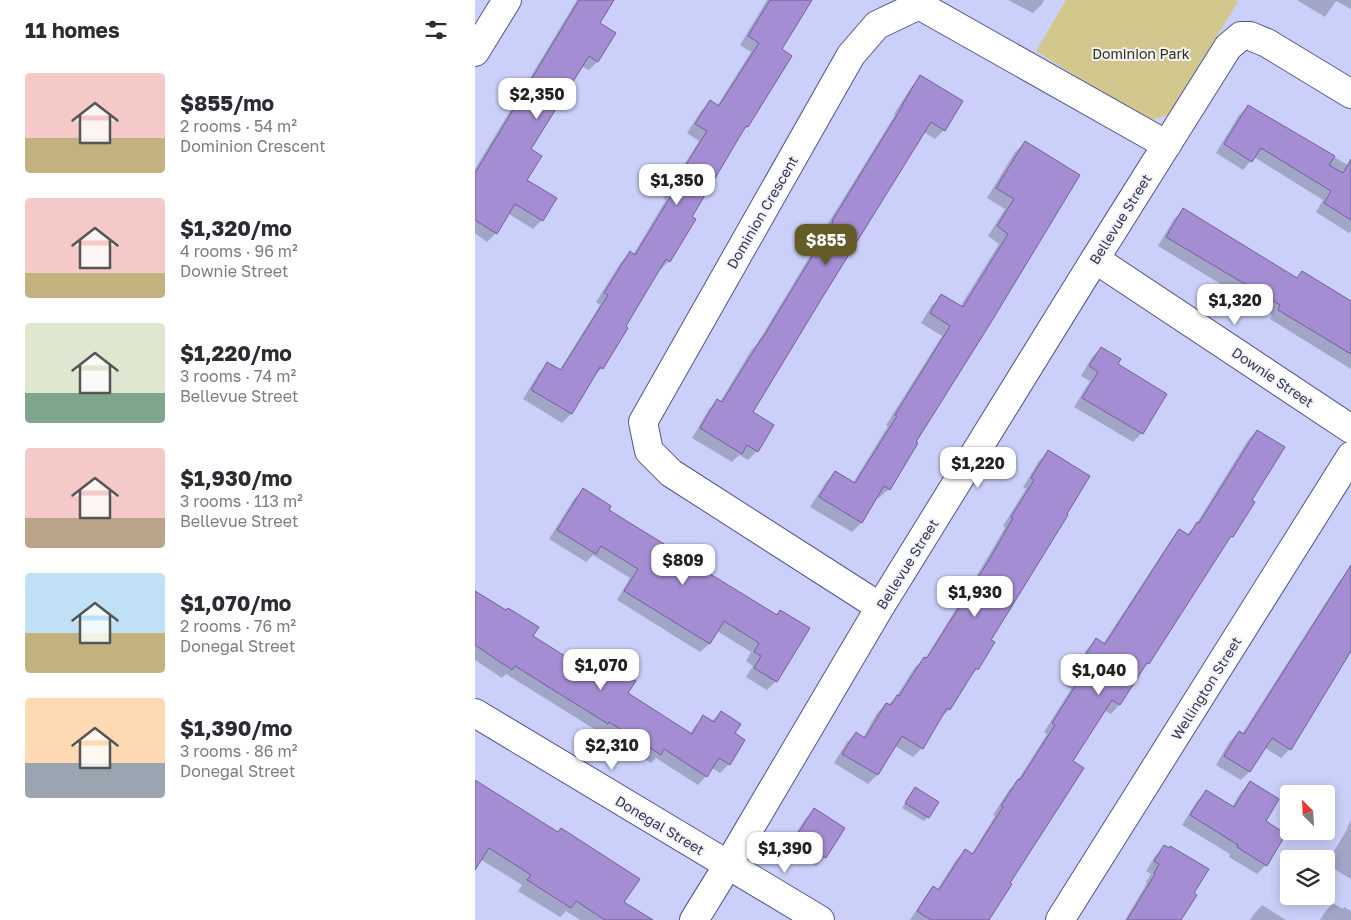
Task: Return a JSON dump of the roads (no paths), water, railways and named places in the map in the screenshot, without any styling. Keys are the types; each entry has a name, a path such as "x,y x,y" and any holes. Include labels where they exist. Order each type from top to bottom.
{"street":[{"path":"479,35 507,0"},
{"name":"Dominion Crescent","path":"880,607 671,473 649,451 643,422 851,55 877,26 919,5 1167,145"},
{"name":"Bellevue Street","path":"694,920 880,607 1228,47 1241,36 1251,36 1267,43 1351,94"},
{"name":"Downie Street","path":"1095,259 1351,429"},
{"name":"Wellington Street","path":"1060,920 1351,456"},
{"name":"Donegal Street","path":"475,713 820,920"}],"park label":[{"name":"Dominion Park","path":"1141,53"}]}
